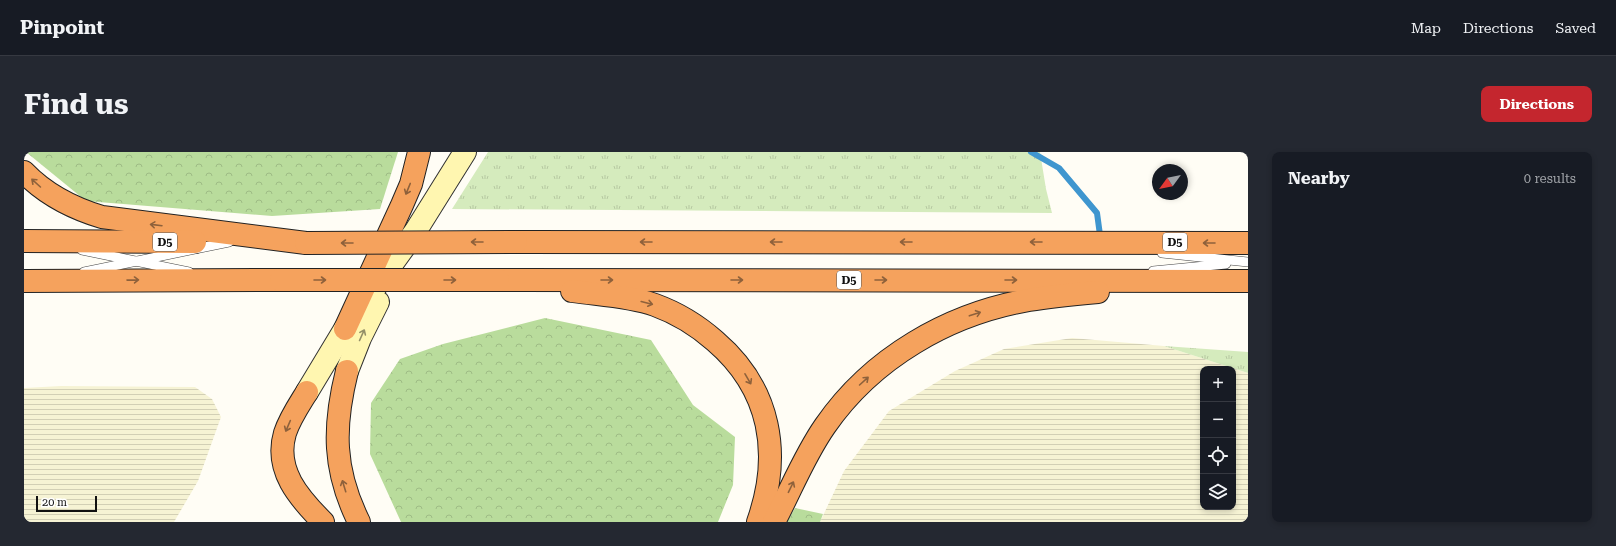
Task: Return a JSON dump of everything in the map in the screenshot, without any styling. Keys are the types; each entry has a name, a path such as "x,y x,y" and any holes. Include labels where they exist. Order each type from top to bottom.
{"highway":[{"path":"345,329 411,184 419,152"},
{"path":"24,172 40,187 56,198 82,211 102,217 127,222 306,243"},
{"name":"D5","path":"34,241 306,243 1065,242 1248,262"},
{"name":"D5","path":"30,281 228,279 1201,280 1248,262"},
{"path":"498,280 655,305 695,325 723,347 746,375 755,392 762,406 769,434 770,476 758,522"},
{"path":"774,522 812,446 841,405 861,384 882,366 921,338 964,318 1029,300 1201,280"},
{"path":"347,371 339,408 337,444 342,478 347,495 359,522"},
{"path":"307,392 285,433 282,444 283,465 298,495 323,522"}],"main road":[{"path":"307,392 345,329 415,232 465,152"},
{"path":"347,371 373,311 415,232"}],"lane":[{"name":"D5","path":"34,241 228,279"},
{"name":"D5","path":"30,281 138,262 229,242"},
{"name":"D5","path":"1064,280 1248,262"}],"shaded area":[{"path":"1072,338 1164,346 1226,366 1200,366 1200,510 1236,510 1236,369 1248,373 1248,522 820,522 844,471 889,411 955,371 1004,349"},
{"path":"61,386 195,387 212,399 221,417 198,481 174,522 24,522 24,388"}],"green space":[{"path":"26,152 398,152 380,209 272,216 86,201"},
{"path":"488,152 1040,152 1046,189 1052,213 452,209"},
{"path":"545,318 651,340 693,405 735,437 733,485 718,522 401,522 370,454 371,403 400,359 443,344"},
{"path":"1164,346 1248,352 1248,373 1236,369 1236,366 1226,366"},
{"path":"795,508 823,514 820,522 787,522"}],"waterway":[{"path":"1031,152 1059,168 1097,213 1100,235"}]}
